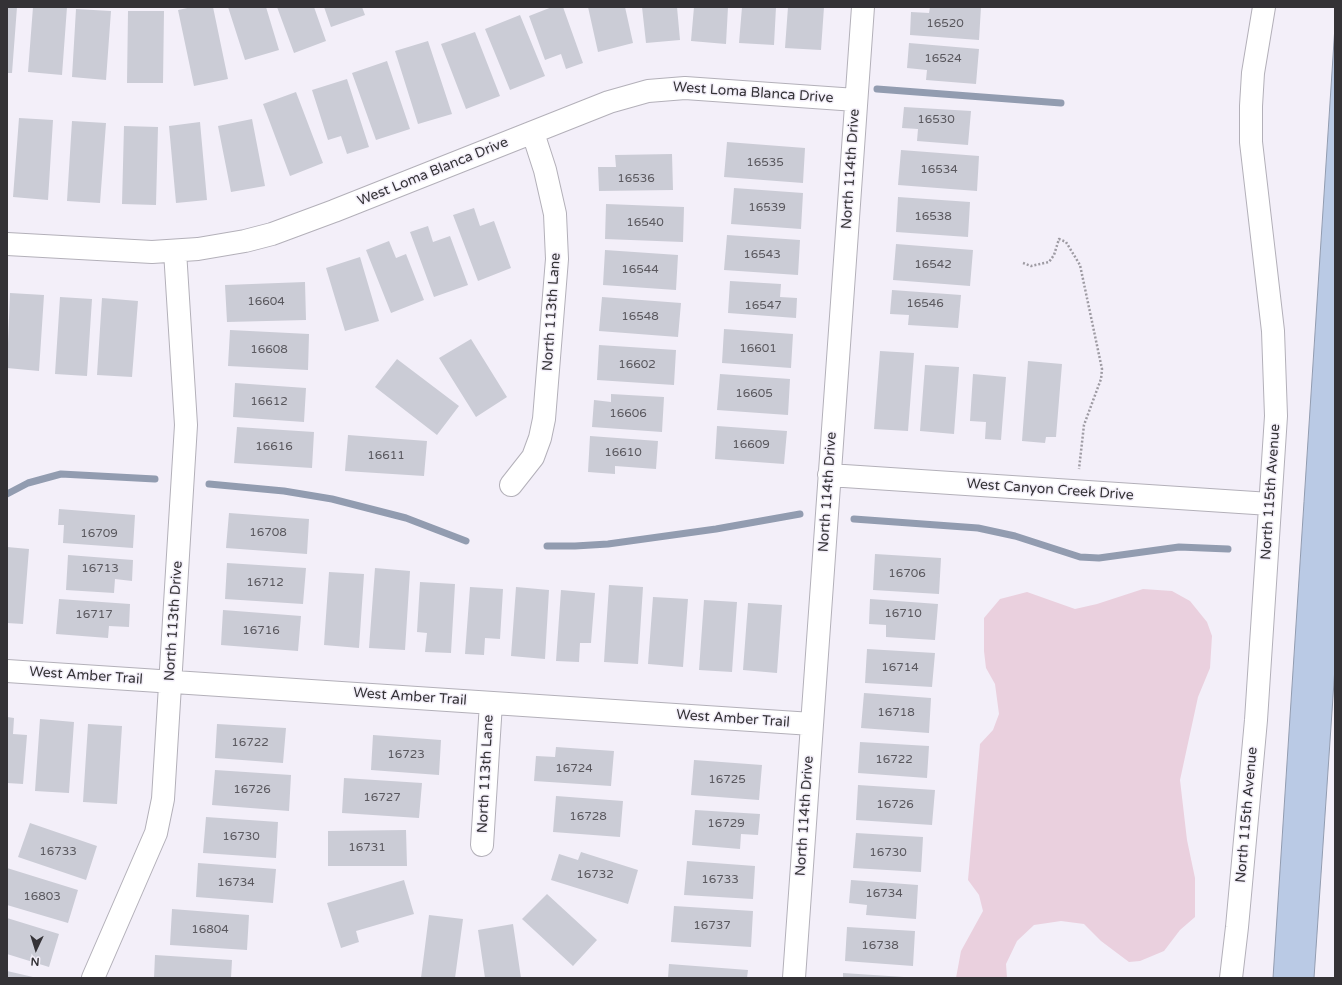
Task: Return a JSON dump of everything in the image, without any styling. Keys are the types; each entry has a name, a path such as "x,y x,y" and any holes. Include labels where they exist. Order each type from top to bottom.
{"street":[{"name":"North 114th Drive","path":"794,978 863,7"},
{"name":"North 115th Avenue","path":"1231,978 1248,815 1276,416 1273,332 1254,178 1251,106 1257,41 1264,7"},
{"name":"West Loma Blanca Drive","path":"7,244 129,251 176,251 220,246 272,234 628,95 666,88 856,100"},
{"name":"North 113th Lane","path":"511,485 533,456 540,438 544,419 557,260 555,214 545,170 533,133"},
{"name":"North 113th Drive","path":"93,978 151,846 161,816 183,495 186,406 176,251"},
{"name":"West Canyon Creek Drive","path":"829,475 1270,504"},
{"name":"West Amber Trail","path":"7,671 812,724"},
{"name":"North 113th Lane","path":"482,845 491,703"}],"path":[{"path":"1023,263 1031,266 1048,262 1054,255 1059,239 1066,242 1080,265 1086,287 1090,315 1102,369 1101,379 1084,426 1077,492"}],"shaded area":[{"path":"1143,589 1172,591 1190,601 1207,622 1212,636 1210,668 1198,697 1180,780 1187,840 1195,878 1195,917 1180,930 1164,951 1140,961 1129,962 1101,941 1084,924 1061,921 1034,925 1017,941 1006,964 1007,978 956,978 961,951 983,911 979,895 968,880 980,744 993,730 999,714 995,684 986,668 984,651 984,618 1000,599 1027,592 1075,609 1097,604"}],"water":[{"path":"1335,26 1335,667 1314,978 1273,978"}],"building":[{"path":"7,7 17,7 12,73 7,73"},
{"path":"33,7 67,7 62,75 28,72"},
{"path":"192,7 213,7 228,79 194,86 178,10"},
{"path":"228,7 266,7 279,50 245,60"},
{"path":"277,7 314,7 326,41 294,53"},
{"path":"324,7 362,7 365,15 331,27"},
{"path":"552,7 563,7 583,63 566,69 561,54 545,60 529,16"},
{"path":"588,7 625,7 633,43 598,52"},
{"path":"642,7 677,7 680,40 646,43"},
{"path":"694,7 728,7 726,44 691,41"},
{"path":"742,7 776,7 774,45 739,43"},
{"path":"788,7 824,7 821,50 785,48"},
{"path":"930,7 981,7 979,40 910,35 911,12 929,13"},
{"path":"76,9 111,11 106,80 72,77"},
{"path":"128,11 164,11 163,83 127,83"},
{"path":"520,15 545,76 510,90 485,29"},
{"path":"475,32 500,96 466,109 441,44"},
{"path":"428,41 452,114 418,124 395,51"},
{"path":"909,43 979,49 976,84 926,80 927,70 907,68"},
{"path":"387,61 410,129 376,140 352,73"},
{"path":"347,79 369,147 347,154 341,136 328,140 312,90"},
{"path":"296,92 323,163 290,176 263,104"},
{"path":"904,107 971,111 968,145 917,141 918,129 902,128"},
{"path":"19,118 53,120 48,200 13,197"},
{"path":"252,119 265,186 231,192 218,126"},
{"path":"72,121 106,123 100,203 67,201"},
{"path":"200,122 207,200 176,203 169,126"},
{"path":"124,126 158,127 156,205 122,204"},
{"path":"727,142 805,148 803,183 724,177"},
{"path":"901,150 979,156 977,191 898,185"},
{"path":"672,154 673,190 599,191 598,167 616,167 615,155"},
{"path":"734,188 803,193 801,229 731,224"},
{"path":"898,197 970,202 968,237 896,232"},
{"path":"606,204 684,207 683,242 605,239"},
{"path":"474,208 480,226 494,221 511,268 478,281 453,215"},
{"path":"428,226 433,242 450,236 468,285 434,297 410,232"},
{"path":"727,235 800,240 798,275 724,270"},
{"path":"389,241 396,258 406,254 424,300 391,313 366,250"},
{"path":"896,244 973,250 970,286 893,280"},
{"path":"605,250 678,255 676,290 603,285"},
{"path":"360,257 379,321 345,331 326,268"},
{"path":"730,281 781,284 780,297 797,298 796,318 728,313"},
{"path":"305,282 306,320 227,322 225,285"},
{"path":"892,290 961,295 958,328 908,325 909,315 890,314"},
{"path":"10,293 44,295 39,371 7,368"},
{"path":"60,297 92,299 87,376 55,374"},
{"path":"602,297 681,303 678,337 599,331"},
{"path":"102,298 138,301 132,377 97,375"},
{"path":"724,329 793,334 791,368 722,363"},
{"path":"230,330 309,334 308,370 228,366"},
{"path":"471,339 507,397 476,417 439,358"},
{"path":"599,345 676,350 674,385 597,380"},
{"path":"880,351 914,353 908,431 874,429"},
{"path":"397,359 459,406 437,435 375,387"},
{"path":"1028,361 1062,364 1056,437 1046,437 1045,443 1022,441"},
{"path":"925,365 959,367 954,434 920,431"},
{"path":"720,374 790,379 788,415 717,410"},
{"path":"973,374 1006,377 1001,440 985,439 986,422 970,421"},
{"path":"235,383 306,388 304,422 233,417"},
{"path":"611,394 664,397 662,432 592,427 594,400 611,402"},
{"path":"717,426 787,431 784,464 715,459"},
{"path":"237,427 314,432 312,468 234,463"},
{"path":"348,435 427,441 424,476 345,471"},
{"path":"590,436 658,441 656,469 615,466 615,474 588,472"},
{"path":"59,509 135,515 133,548 63,543 64,525 58,525"},
{"path":"229,513 309,519 307,554 226,548"},
{"path":"7,547 29,549 23,624 7,623"},
{"path":"875,554 941,558 939,594 873,590"},
{"path":"68,555 133,560 132,581 115,579 114,593 66,590"},
{"path":"227,563 306,568 303,604 225,599"},
{"path":"375,568 410,571 405,650 369,648"},
{"path":"329,572 364,574 359,648 324,645"},
{"path":"420,582 455,584 451,653 425,652 427,633 417,632"},
{"path":"609,585 643,587 638,664 604,662"},
{"path":"470,587 503,589 500,639 485,638 484,655 465,654"},
{"path":"516,587 549,590 545,659 511,656"},
{"path":"561,590 595,593 591,643 580,643 579,662 556,661"},
{"path":"653,597 688,599 683,667 648,664"},
{"path":"59,599 130,604 129,627 109,626 108,638 56,634"},
{"path":"870,599 938,604 935,640 886,637 886,625 869,624"},
{"path":"704,600 737,602 732,672 699,670"},
{"path":"748,603 782,605 777,673 743,670"},
{"path":"223,610 301,616 298,651 221,645"},
{"path":"867,649 935,653 932,687 865,683"},
{"path":"864,693 931,698 929,733 861,728"},
{"path":"7,717 14,718 13,734 27,735 23,784 7,783"},
{"path":"40,719 74,722 69,793 35,791"},
{"path":"88,724 122,726 117,804 83,802"},
{"path":"217,724 286,728 283,763 215,758"},
{"path":"373,735 441,740 439,775 371,770"},
{"path":"860,742 929,746 927,778 858,773"},
{"path":"556,747 614,751 611,786 534,781 536,756 555,757"},
{"path":"694,760 762,765 759,800 691,795"},
{"path":"215,770 291,775 289,811 212,805"},
{"path":"344,778 422,783 419,818 342,813"},
{"path":"858,785 935,790 932,825 856,820"},
{"path":"556,796 623,801 620,837 553,832"},
{"path":"695,810 760,814 758,835 741,834 740,849 692,845"},
{"path":"206,817 278,822 276,858 203,853"},
{"path":"30,823 97,846 86,880 18,857"},
{"path":"406,830 407,866 328,866 328,831"},
{"path":"856,833 923,837 921,872 853,868"},
{"path":"581,852 638,870 628,904 551,880 559,854 578,860"},
{"path":"687,861 755,866 753,899 684,895"},
{"path":"198,863 276,869 273,903 196,897"},
{"path":"7,868 78,890 68,923 7,905"},
{"path":"404,880 414,914 356,931 359,942 341,948 327,903"},
{"path":"851,880 918,885 916,919 866,915 867,905 849,903"},
{"path":"547,894 597,940 573,966 522,919"},
{"path":"674,906 753,911 751,947 671,942"},
{"path":"172,909 249,915 247,950 170,945"},
{"path":"429,915 463,919 455,978 421,978"},
{"path":"7,918 59,934 49,967 7,954"},
{"path":"513,924 521,978 485,978 478,930"},
{"path":"847,927 915,931 913,966 845,961"},
{"path":"155,955 232,960 231,978 154,978"},
{"path":"669,964 748,970 747,978 668,978"},
{"path":"7,971 33,977 33,978 7,978"},
{"path":"843,973 904,977 904,978 843,978"}],"waterway":[{"path":"877,89 1061,103"},
{"path":"7,494 28,483 61,474 155,479"},
{"path":"209,484 284,491 332,499 406,518 466,541"},
{"path":"547,546 608,544 716,529 800,514"},
{"path":"854,519 978,528 1015,536 1080,557 1099,558 1179,547 1228,549"}]}
